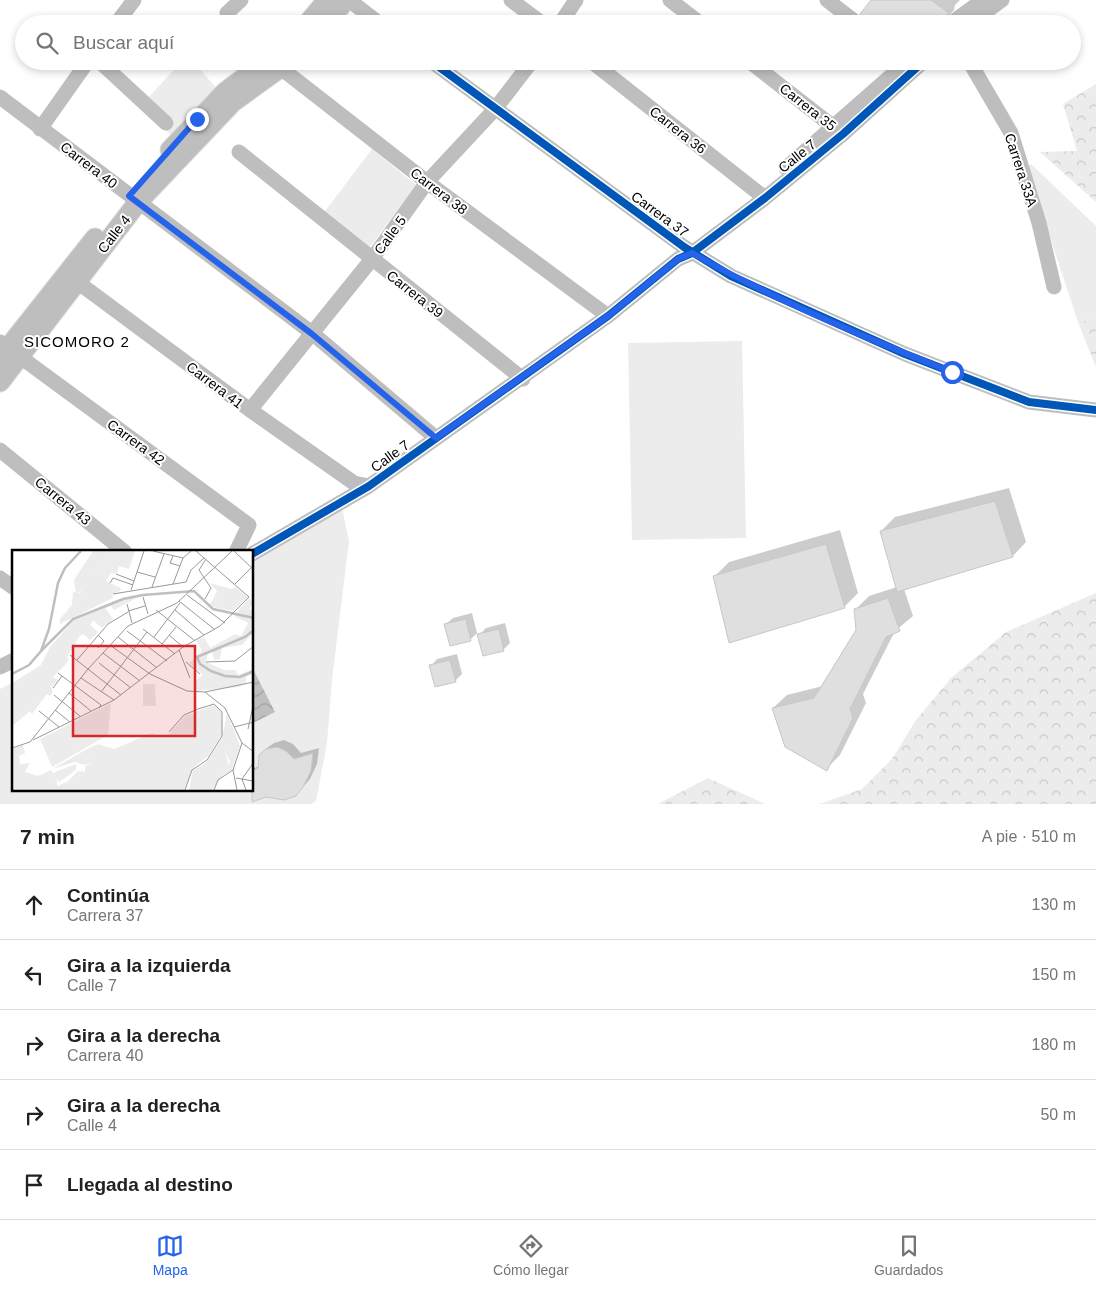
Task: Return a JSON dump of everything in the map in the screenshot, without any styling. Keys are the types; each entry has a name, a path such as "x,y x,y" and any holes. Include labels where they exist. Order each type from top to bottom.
{"main road":[{"path":"314,15 327,0"},
{"path":"334,15 347,0"},
{"name":"Calle 4","path":"0,382 7,351 72,278 134,199 233,102 269,70"}],"street":[{"path":"123,15 134,0"},
{"path":"228,13 241,0"},
{"path":"347,0 368,15"},
{"path":"511,0 531,15"},
{"path":"566,15 576,0"},
{"path":"670,0 689,15"},
{"path":"827,0 846,15"},
{"path":"966,15 991,1"},
{"path":"978,15 991,1"},
{"path":"40,129 82,70"},
{"path":"109,70 166,123"},
{"name":"Carrera 38","path":"286,70 427,182 608,316"},
{"name":"Carrera 37","path":"443,70 685,253 731,276 905,354 1029,402 1096,410"},
{"name":"Calle 5","path":"250,410 372,259 427,182 495,109 525,70"},
{"name":"Carrera 36","path":"602,70 761,195"},
{"name":"Carrera 35","path":"760,70 838,131"},
{"name":"Calle 7","path":"254,553 369,486 523,379 608,316 685,253 761,195 838,131 905,70"},
{"name":"Carrera 33A","path":"974,70 1011,134 1039,223 1054,287"},
{"name":"Carrera 40","path":"0,97 312,334 436,438"},
{"name":"Carrera 39","path":"239,152 523,379"},
{"name":"Carrera 41","path":"72,278 250,410 354,483 369,486"},
{"name":"Carrera 42","path":"7,351 249,525 237,550"},
{"name":"Carrera 43","path":"0,450 123,550"},
{"path":"0,578 12,587"},
{"path":"0,667 12,661"}],"green space":[{"path":"174,70 201,70 218,90 173,137 165,130 174,120 149,97"},
{"path":"1096,84 1096,202 1040,152 1077,151 1063,104"},
{"path":"372,149 416,185 370,247 323,214"},
{"path":"1031,164 1096,226 1096,314 1079,325 1027,167"},
{"path":"1096,314 1096,367 1079,325"},
{"path":"742,341 746,538 632,540 628,343"},
{"path":"342,508 349,541 332,680 327,743 316,801 311,804 0,804 0,689 12,683 12,792 254,792 254,555"},
{"path":"1096,593 1096,804 820,804 862,789 892,759 916,720 951,678 1006,632"},
{"path":"708,778 765,804 658,804"}],"water":[{"path":"254,671 275,712 254,722"}],"building":[{"path":"871,0 931,0 949,13 948,15 860,14"},
{"path":"995,501 1013,557 897,592 880,531"},
{"path":"826,544 845,608 729,643 713,576"},
{"path":"888,598 900,631 886,637 850,709 853,718 827,771 785,747 772,708 814,698 856,630 854,609"},
{"path":"466,619 471,641 450,646 444,624"},
{"path":"499,629 504,651 483,656 477,634"},
{"path":"450,660 456,682 435,687 429,665"},
{"path":"277,747 286,751 294,759 313,753 311,771 296,796 284,800 266,797 252,802 254,770 258,768 259,755 266,749"}],"cycle path":[{"path":"443,70 684,247 731,276 905,354 1029,402 1096,410"},
{"path":"254,553 369,486 608,316 678,259 692,253 765,198 843,134 914,70"}],"district":[{"name":"SICOMORO 2","path":"77,342"}],"route":[{"path":"197,119 129,196 312,334 436,438 523,379 608,316 678,259 692,253 731,276 905,354 952,372"}]}
